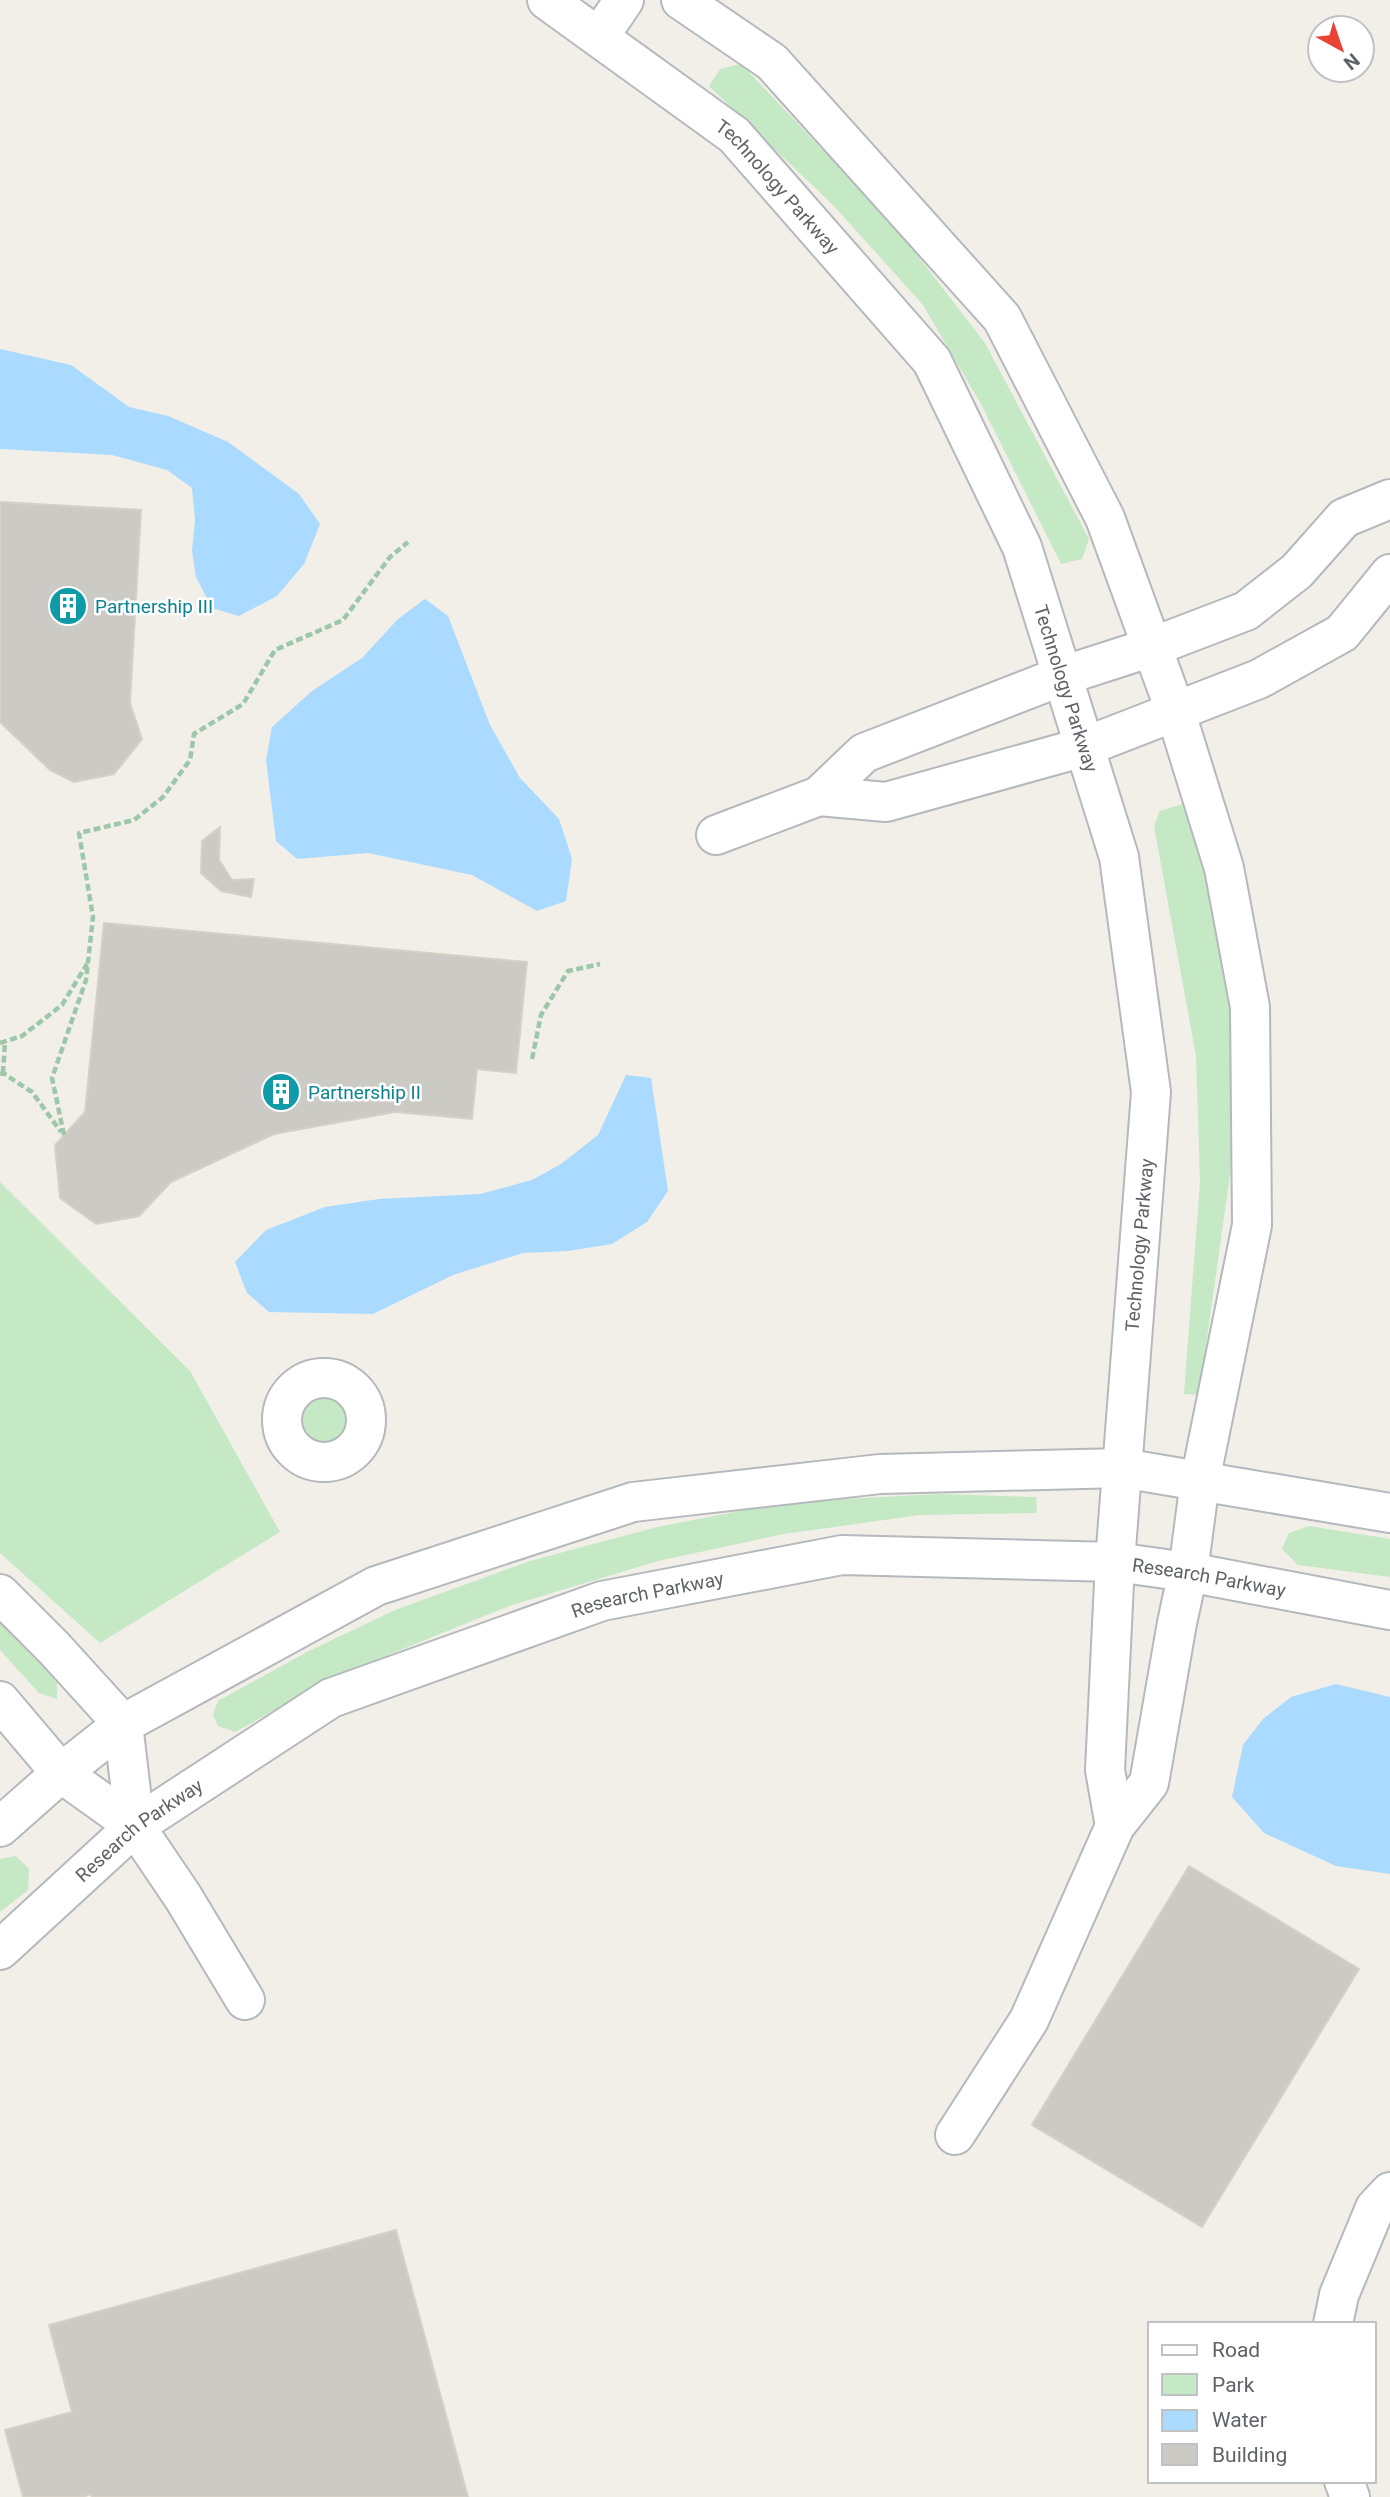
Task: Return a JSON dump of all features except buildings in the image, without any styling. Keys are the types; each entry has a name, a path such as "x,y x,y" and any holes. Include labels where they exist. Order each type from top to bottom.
{"street":[{"name":"Technology Parkway","path":"547,0 734,135 932,361 1022,547 1119,857 1151,1092 1115,1562 1105,1770 1115,1826"},
{"path":"599,37 624,0"},
{"path":"681,0 772,62 1002,318 1105,518 1175,710 1224,868 1250,1007 1252,1225 1200,1481 1188,1572 1149,1783 1115,1826 1029,2020 955,2135"},
{"path":"716,835 819,796 864,753 1062,676 1152,648 1246,611 1297,571 1344,518 1390,499"},
{"path":"819,796 887,802 1084,747 1259,679 1342,633 1390,574"},
{"path":"0,1827 61,1773 123,1724 376,1586 633,1502 880,1474 1122,1468 1390,1513"},
{"name":"Research Parkway","path":"0,1950 135,1826 331,1698 602,1601 842,1555 1115,1562 1188,1572 1390,1610"},
{"path":"0,1594 54,1648 123,1724 135,1826"},
{"path":"0,1701 61,1773 135,1826 245,2000"},
{"path":"1333,2322 1339,2295 1376,2208 1390,2192"}],"path":[{"path":"89,961 62,1005 22,1036 3,1042 1,1073 32,1092 64,1136 52,1078 86,980 89,961 93,917 79,833 134,820 163,797 190,760 194,734 243,704 275,650 343,620 390,557 408,542"},
{"path":"532,1059 541,1015 568,971 600,964"}],"green space":[{"path":"741,64 894,225 985,343 1089,539 1082,559 1061,564 981,404 923,305 834,206 709,86 720,69"},
{"path":"1182,804 1198,817 1231,986 1237,1125 1199,1395 1184,1394 1200,1182 1196,1056 1154,826 1160,811"},
{"path":"0,1182 190,1371 280,1532 100,1643 0,1553"},
{"path":"321,1391 333,1393 343,1400 350,1410 350,1434 343,1444 333,1451 321,1453 309,1451 299,1444 292,1434 290,1422 292,1410 299,1400 309,1393"},
{"path":"940,1494 1036,1497 1037,1513 920,1515 784,1534 658,1561 509,1606 341,1674 235,1732 218,1726 213,1715 218,1701 309,1651 395,1610 530,1561 657,1527 786,1502"},
{"path":"1309,1526 1390,1539 1390,1577 1298,1565 1282,1549 1289,1533"},
{"path":"0,1620 41,1662 57,1683 57,1699 39,1693 0,1650"},
{"path":"16,1856 29,1869 28,1890 0,1912 0,1859"}],"water":[{"path":"0,349 71,365 129,407 168,416 228,442 299,494 320,524 304,564 277,596 239,616 212,608 196,577 192,551 195,520 192,488 167,470 112,455 0,449"},
{"path":"425,599 448,616 490,725 520,778 559,819 572,859 566,901 537,911 472,875 368,853 297,859 276,841 266,760 272,727 312,691 362,658 398,619"},
{"path":"626,1075 651,1078 668,1191 647,1222 612,1244 568,1251 523,1253 453,1275 373,1314 269,1312 247,1293 235,1262 266,1230 325,1207 379,1199 480,1194 532,1180 561,1164 598,1135"},
{"path":"1336,1684 1390,1697 1390,1874 1336,1866 1264,1833 1232,1797 1243,1745 1263,1719 1291,1697"}],"place":[{"name":"Partnership III","path":"68,606"},
{"name":"Partnership II","path":"281,1092"}]}
